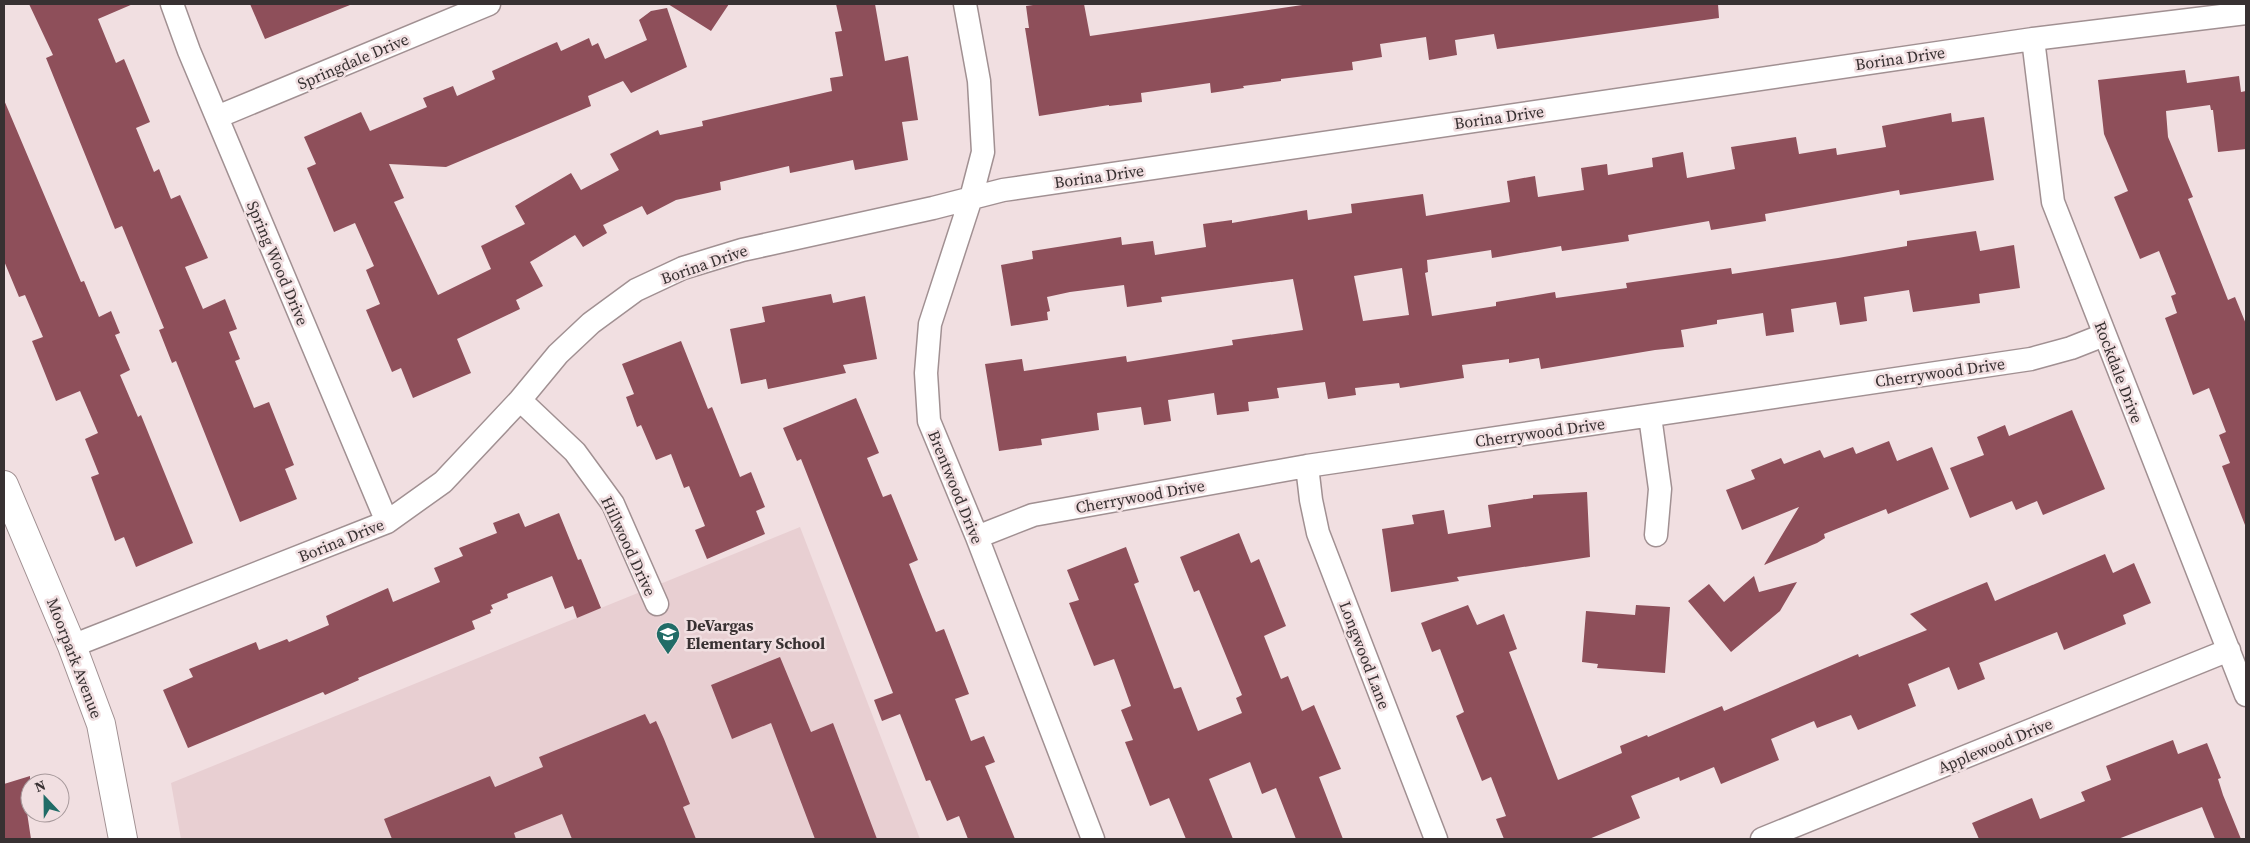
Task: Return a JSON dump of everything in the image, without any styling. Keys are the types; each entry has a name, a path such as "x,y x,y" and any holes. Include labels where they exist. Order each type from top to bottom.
{"main road":[{"name":"Moorpark Avenue","path":"4,485 72,646 101,724 123,839"}],"street":[{"name":"Spring Wood Drive","path":"172,4 217,117 387,522"},
{"name":"Springdale Drive","path":"217,117 489,4"},
{"name":"Brentwood Drive","path":"965,4 979,81 983,152 972,198 930,324 926,373 930,421 977,537 1093,839"},
{"name":"Borina Drive","path":"72,646 387,522 443,482 520,400 558,354 591,323 636,290 683,268 742,250 1013,188 2032,39 2246,13"},
{"name":"Rockdale Drive","path":"2032,39 2053,202 2246,695"},
{"name":"Cherrywood Drive","path":"977,537 1033,515 1307,466 2031,359 2071,348 2104,335"},
{"name":"Hillwood Drive","path":"520,400 575,452 613,504 657,604"},
{"path":"1650,416 1660,489 1656,535"},
{"name":"Longwood Lane","path":"1307,466 1311,500 1318,533 1436,839"},
{"name":"Applewood Drive","path":"1762,839 2228,650"}],"shaded area":[{"name":"DeVargas Elementary School","path":"800,527 920,839 181,839 171,783"}],"building":[{"path":"29,4 133,4 98,19 116,63 124,59 150,122 136,128 154,172 159,169 171,199 180,195 208,258 185,267 203,309 225,299 237,329 229,332 240,359 235,361 254,408 269,402 294,465 285,469 297,499 240,522 176,361 172,363 159,330 164,328 122,226 115,229 46,58 53,55"},
{"path":"250,4 350,4 350,5 265,39"},
{"path":"668,4 729,4 711,31"},
{"path":"836,4 875,4 885,61 908,56 918,120 902,122 908,160 855,170 853,160 790,173 789,166 720,182 721,190 676,200 647,215 642,206 603,225 607,233 583,247 575,235 530,262 543,286 516,300 520,309 457,339 471,373 413,398 401,368 392,372 366,310 380,304 366,270 374,266 355,223 334,232 307,168 316,164 304,137 361,112 370,131 427,107 423,98 453,86 457,96 495,79 492,71 557,42 561,51 589,38 592,46 598,43 605,59 647,40 639,20 651,11 667,8 687,67 631,93 623,81 588,96 591,106 446,167 389,164 404,198 394,202 438,295 491,269 481,246 525,224 515,206 571,173 581,190 619,170 610,154 658,130 660,135 703,126 702,121 832,91 830,78 843,76 835,32 842,31"},
{"path":"1040,4 1084,4 1090,36 1309,4 1718,4 1719,18 1497,49 1494,34 1455,40 1457,55 1429,60 1426,37 1380,44 1382,57 1352,62 1353,70 1281,79 1281,81 1211,93 1210,83 1141,93 1142,102 1039,116 1025,28 1029,28 1026,6"},
{"path":"2185,70 2187,83 2239,76 2241,92 2246,91 2246,149 2218,152 2213,110 2211,110 2210,105 2166,111 2168,137 2193,197 2188,199 2228,300 2235,297 2246,324 2245,525 2222,466 2230,463 2219,435 2226,432 2209,388 2193,395 2165,318 2177,313 2171,296 2176,294 2159,251 2140,259 2114,197 2128,191 2104,134 2098,80"},
{"path":"4,100 81,282 84,281 99,317 111,311 120,333 115,335 130,370 120,375 138,417 141,415 193,543 136,567 124,537 115,541 91,477 99,474 85,439 98,433 80,391 56,401 32,341 43,337 25,295 19,297 4,261"},
{"path":"1951,113 1952,122 1984,117 1994,180 1900,195 1899,190 1765,214 1766,221 1711,230 1709,221 1628,235 1629,241 1562,251 1561,246 1492,258 1491,250 1427,260 1428,272 1425,273 1432,316 1496,306 1496,302 1555,292 1556,298 1627,288 1626,283 1731,268 1732,274 1838,258 1907,246 1907,241 1976,231 1980,251 2014,245 2020,288 1979,294 1980,303 1913,312 1909,290 1864,297 1867,321 1840,325 1836,302 1791,309 1794,332 1766,336 1763,313 1717,320 1717,324 1681,330 1684,347 1541,369 1539,358 1509,363 1509,359 1462,365 1464,378 1400,388 1399,383 1355,388 1356,395 1328,399 1325,382 1277,388 1279,398 1248,402 1249,411 1217,415 1214,393 1168,400 1171,421 1144,425 1141,407 1097,413 1099,430 1041,439 1042,445 999,451 985,364 1022,359 1024,371 1126,356 1127,362 1233,345 1232,340 1303,330 1293,279 1161,297 1162,302 1127,307 1124,285 1070,292 1047,297 1050,311 1047,312 1048,320 1011,326 1001,265 1033,259 1032,251 1121,237 1122,245 1153,241 1155,255 1206,247 1203,224 1232,220 1232,223 1307,210 1308,220 1352,213 1351,204 1423,194 1426,216 1510,202 1507,181 1535,176 1538,197 1584,190 1581,168 1607,164 1608,175 1653,167 1652,158 1683,152 1687,178 1735,169 1731,147 1796,137 1799,154 1836,148 1837,155 1886,147 1882,126","holes":["1402,268 1409,315 1363,321 1354,276"]},
{"path":"831,294 833,303 865,296 877,359 843,365 846,373 768,389 766,379 741,384 730,329 765,322 762,307"},
{"path":"681,341 708,409 712,407 740,477 751,472 765,507 756,511 765,534 707,559 695,530 705,526 689,486 684,488 671,454 656,460 641,425 637,427 626,397 634,394 622,364"},
{"path":"856,398 879,453 867,458 883,497 891,494 918,560 909,564 936,632 944,629 969,694 955,699 971,741 984,736 995,762 985,766 1015,839 968,839 959,816 947,821 930,780 926,781 900,714 882,721 874,700 893,693 801,459 797,461 783,428"},
{"path":"2072,410 2105,489 2043,515 2037,501 2016,510 2012,501 1970,518 1950,468 1984,455 1977,437 2005,425 2009,436"},
{"path":"1889,441 1897,461 1932,447 1949,489 1888,514 1886,509 1824,534 1825,538 1817,543 1764,565 1799,507 1742,530 1726,490 1755,479 1751,470 1781,458 1784,464 1820,450 1824,458 1853,447 1856,454"},
{"path":"1587,492 1590,557 1457,577 1459,581 1391,592 1382,529 1414,524 1412,515 1444,510 1448,534 1491,527 1488,505 1533,498 1533,495"},
{"path":"519,513 525,527 559,513 578,560 581,559 601,608 577,618 573,606 565,609 552,576 507,594 508,598 491,605 493,609 490,610 491,613 472,621 475,629 358,678 359,680 325,695 323,692 188,748 163,690 193,677 189,669 256,642 259,650 287,639 289,642 329,625 326,616 388,588 393,602 440,582 434,568 463,556 459,548 497,533 493,523"},
{"path":"1239,533 1251,563 1259,559 1286,626 1264,636 1281,679 1288,676 1302,711 1314,705 1341,769 1319,777 1343,839 1296,839 1276,788 1262,794 1250,762 1209,779 1233,839 1186,839 1169,798 1150,806 1125,742 1133,740 1121,710 1131,706 1114,659 1094,666 1069,603 1079,600 1067,570 1126,547 1139,582 1134,584 1174,689 1181,687 1198,731 1242,713 1236,698 1242,695 1199,590 1194,592 1180,557"},
{"path":"2105,554 2113,573 2134,563 2151,603 2123,615 2126,624 2064,650 2057,632 1979,663 1985,679 1958,690 1949,667 1908,684 1916,706 1858,730 1851,715 1817,728 1814,721 1771,739 1779,760 1721,784 1714,767 1680,781 1679,777 1631,796 1640,818 1589,839 1504,839 1496,819 1506,816 1491,777 1482,781 1456,716 1464,712 1440,649 1432,652 1421,623 1468,605 1477,625 1504,614 1517,649 1509,652 1558,780 1622,753 1620,746 1647,735 1648,737 1722,706 1724,711 1858,654 1859,657 1927,630 1910,614 1987,582 1995,601"},
{"path":"1754,576 1759,592 1797,582 1780,611 1731,652 1688,601 1709,584 1724,602"},
{"path":"1636,605 1670,607 1665,673 1597,668 1598,664 1582,662 1586,611 1635,615"},
{"path":"780,657 811,732 833,723 877,839 815,839 771,723 732,739 711,685"},
{"path":"645,714 650,724 656,721 664,739 690,804 683,807 696,839 572,839 562,814 514,833 516,839 392,839 384,819 490,776 495,787 543,767 539,757"},
{"path":"2173,740 2178,754 2207,743 2221,778 2218,779 2223,795 2241,839 2215,839 2202,807 2118,839 1979,839 1972,823 2032,798 2040,819 2085,801 2081,792 2111,780 2106,766"},
{"path":"20,779 20,823 29,823 31,839 4,839 4,784"}],"place":[{"name":"DeVargas Elementary School","path":"668,655"}]}
